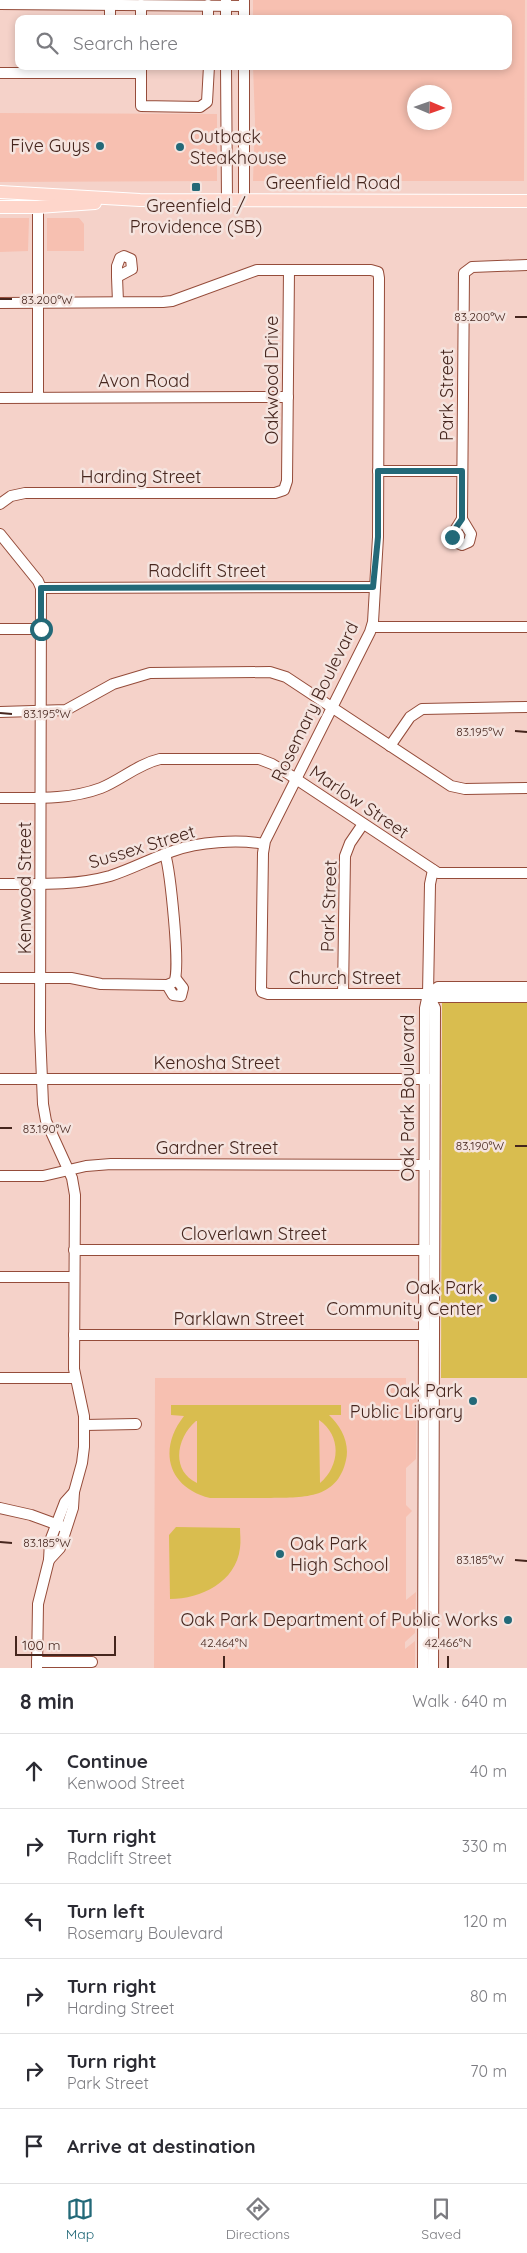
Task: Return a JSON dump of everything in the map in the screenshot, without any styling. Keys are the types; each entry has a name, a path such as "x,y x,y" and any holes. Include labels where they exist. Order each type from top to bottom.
{"main road":[{"name":"Greenfield Road","path":"0,192 140,200 527,201"},
{"name":"Greenfield Road","path":"0,208 140,200"}],"street":[{"path":"0,4 63,2 208,5 244,3"},
{"path":"110,4 110,15"},
{"path":"141,5 141,15"},
{"path":"208,5 208,15"},
{"path":"0,73 141,70 142,106 200,107 207,102 209,70"},
{"path":"226,70 227,200"},
{"path":"244,70 244,200"},
{"path":"226,98 244,98"},
{"path":"38,207 38,397"},
{"name":"Park Street","path":"462,519 465,271 472,267 527,265"},
{"path":"0,302 172,301 252,271 289,270"},
{"name":"Rosemary Boulevard","path":"262,992 260,986 264,844 372,627 373,587 378,537 380,278 378,272 371,270 289,270"},
{"name":"Oakwood Drive","path":"284,490 288,481 289,270"},
{"path":"118,277 118,302"},
{"name":"Avon Road","path":"0,398 288,398"},
{"path":"378,471 462,471"},
{"name":"Harding Street","path":"0,504 11,496 25,493 266,493 284,490"},
{"path":"0,534 38,581 41,588"},
{"name":"Radclift Street","path":"41,588 373,587"},
{"name":"Kenwood Street","path":"41,588 42,1079 45,1116 69,1170 75,1195 75,1378"},
{"path":"372,627 527,626"},
{"path":"0,629 41,629"},
{"path":"0,712 61,711 71,708 106,687 125,679 150,673 276,672 286,676 455,788 527,788"},
{"path":"390,746 410,717 422,709 527,707"},
{"name":"Marlow Street","path":"0,798 41,798 88,792 118,780 145,764 160,759 259,759 272,764 296,779 433,870 444,874 527,873"},
{"name":"Park Street","path":"343,994 346,856 350,843 363,824"},
{"name":"Sussex Street","path":"0,884 71,882 109,876 165,854 198,844 264,844"},
{"path":"165,854 176,937 176,979 183,988 181,996 176,996 167,985"},
{"name":"Oak Park Boulevard","path":"433,870 430,884 428,994 425,1008 429,1079 429,1335 433,1668"},
{"path":"0,978 71,978 100,984 167,985 176,979"},
{"name":"Church Street","path":"262,992 268,994 428,994 438,998 475,992 514,992 527,987"},
{"name":"Church Street","path":"514,992 527,997"},
{"name":"Kenosha Street","path":"0,1079 429,1079"},
{"name":"Gardner Street","path":"0,1176 42,1176 111,1164 429,1165"},
{"name":"Cloverlawn Street","path":"74,1250 429,1250"},
{"path":"0,1277 74,1277"},
{"name":"Parklawn Street","path":"74,1335 429,1335"},
{"name":"Oak Park Boulevard","path":"423,1668 429,1335"},
{"path":"0,1378 75,1378 85,1425 82,1463 74,1492 73,1508 60,1548 49,1560"},
{"path":"85,1425 136,1424"},
{"path":"74,1492 65,1502 50,1542 49,1560 38,1604 37,1665 92,1662"},
{"path":"0,1508 19,1511 66,1528"}],"shaded area":[{"path":"253,0 525,0 524,181 253,181 255,121 253,70 512,70 512,15 253,15"},
{"path":"0,113 217,114 217,181 0,182"},
{"path":"0,218 29,218 28,251 0,252"},
{"path":"47,218 79,218 84,224 84,251 47,251"},
{"path":"442,1003 527,1003 527,1378 441,1378"},
{"name":"Oak Park High School","path":"155,1378 406,1378 406,1387 417,1387 416,1459 406,1468 406,1505 412,1511 406,1517 406,1600 416,1592 415,1633 405,1642 405,1649 415,1641 415,1668 154,1668"},
{"path":"171,1405 341,1405 341,1415 329,1415 344,1435 347,1447 346,1460 335,1483 326,1490 316,1494 268,1498 210,1498 195,1493 176,1476 169,1454 171,1441 184,1416 171,1415","holes":["319,1420 332,1434 336,1451 332,1468 320,1483","197,1421 197,1483 188,1477 183,1470 179,1453 184,1436"]},
{"path":"176,1527 240,1528 240,1545 237,1560 232,1570 215,1586 193,1596 170,1599 169,1535"}],"place":[{"name":"Five Guys","path":"100,146"},
{"name":"Outback Steakhouse","path":"180,147"},
{"name":"Greenfield / Providence (SB)","path":"196,187"},
{"name":"Oak Park Community Center","path":"493,1298"},
{"name":"Oak Park Public Library","path":"473,1401"},
{"name":"Oak Park High School","path":"280,1554"},
{"name":"Oak Park Department of Public Works","path":"508,1620"}],"route":[{"path":"41,629 41,588 373,587 378,537 378,471 462,471 462,519 453,532 452,537"}]}
